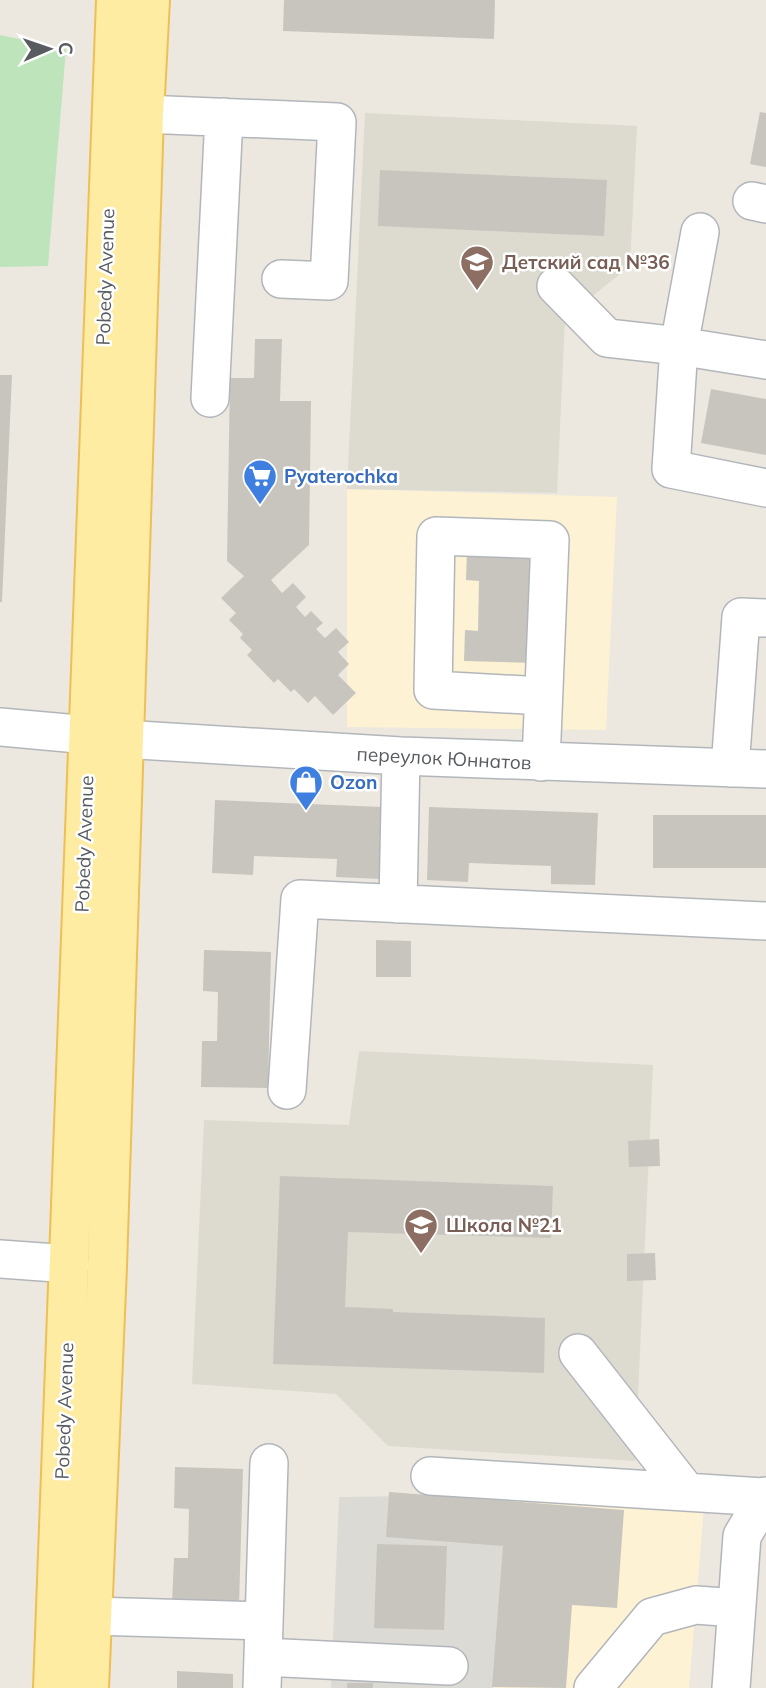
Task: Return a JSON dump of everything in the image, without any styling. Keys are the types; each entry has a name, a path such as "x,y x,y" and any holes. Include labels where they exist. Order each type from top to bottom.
{"main road":[{"name":"Pobedy Avenue","path":"89,1688 92,1616 88,1265 105,737 116,0"},
{"name":"Pobedy Avenue","path":"105,737 150,0"},
{"name":"Pobedy Avenue","path":"53,1688 88,1265"}],"street":[{"path":"144,114 337,122 329,281 282,279"},
{"path":"210,398 223,117"},
{"path":"700,232 679,346 671,469 766,488"},
{"path":"555,286 607,338 766,360"},
{"path":"541,762 550,540 436,536 433,690 543,696"},
{"path":"730,768 741,617 766,618"},
{"name":"переулок Юннатов","path":"0,727 105,737 401,756 766,769"},
{"path":"398,904 401,756"},
{"path":"287,1090 300,899 766,921"},
{"path":"0,1259 88,1265"},
{"path":"578,1353 687,1492"},
{"path":"269,1463 262,1673 449,1666"},
{"path":"430,1476 766,1496 742,1536 731,1688"},
{"path":"593,1688 652,1617 696,1605 736,1608"},
{"path":"92,1616 264,1621"}],"shaded area":[{"name":"Детский сад №36","path":"365,113 637,126 630,266 565,318 557,493 347,489"},
{"path":"347,489 617,497 606,730 347,727"},
{"name":"Школа №21","path":"359,1051 653,1065 635,1461 388,1446 336,1394 192,1384 204,1120 349,1125"},
{"path":"509,1495 704,1507 689,1688 493,1688"},
{"path":"509,1495 493,1688 331,1688 339,1497"}],"green space":[{"path":"0,35 66,49 48,266 0,267"}],"building":[{"path":"284,0 495,0 494,39 283,31"},
{"path":"760,112 766,113 766,167 750,164"},
{"path":"380,170 607,180 604,236 378,226"},
{"path":"255,339 282,339 280,401 311,401 309,545 271,580 282,593 293,583 306,597 296,607 305,617 311,611 323,623 316,629 325,638 336,628 349,642 338,652 349,664 338,675 356,693 333,715 315,696 308,703 294,689 291,692 278,679 274,683 247,655 252,650 240,638 243,634 229,620 236,613 221,598 244,576 227,561 230,378 254,378"},
{"path":"0,375 12,375 2,602 0,602"},
{"path":"711,389 766,399 766,455 701,443"},
{"path":"467,550 537,552 535,663 464,661 465,630 478,631 479,581 466,580"},
{"path":"215,800 383,807 381,879 336,877 337,859 254,856 253,875 212,873"},
{"path":"429,807 598,813 595,885 551,884 551,866 469,863 468,882 427,880"},
{"path":"653,815 766,815 766,868 653,868"},
{"path":"376,940 411,941 411,977 376,977"},
{"path":"204,950 271,952 268,1088 201,1087 202,1041 217,1041 218,992 203,991"},
{"path":"659,1139 660,1166 629,1167 628,1141"},
{"path":"280,1176 553,1186 551,1238 348,1232 345,1307 393,1309 393,1312 545,1318 544,1373 273,1364"},
{"path":"655,1253 656,1280 627,1281 627,1254"},
{"path":"175,1467 243,1469 239,1605 172,1604 174,1558 188,1558 189,1509 174,1508"},
{"path":"389,1492 624,1510 617,1608 572,1605 566,1688 492,1687 503,1546 386,1537"},
{"path":"377,1544 447,1546 444,1630 374,1628"},
{"path":"177,1671 233,1674 233,1688 177,1688"},
{"path":"347,1683 373,1683 373,1688 347,1688"}],"place":[{"name":"Детский сад №36","path":"477,292"},
{"name":"Pyaterochka","path":"260,506"},
{"name":"Ozon","path":"306,812"},
{"name":"Школа №21","path":"421,1255"}]}
